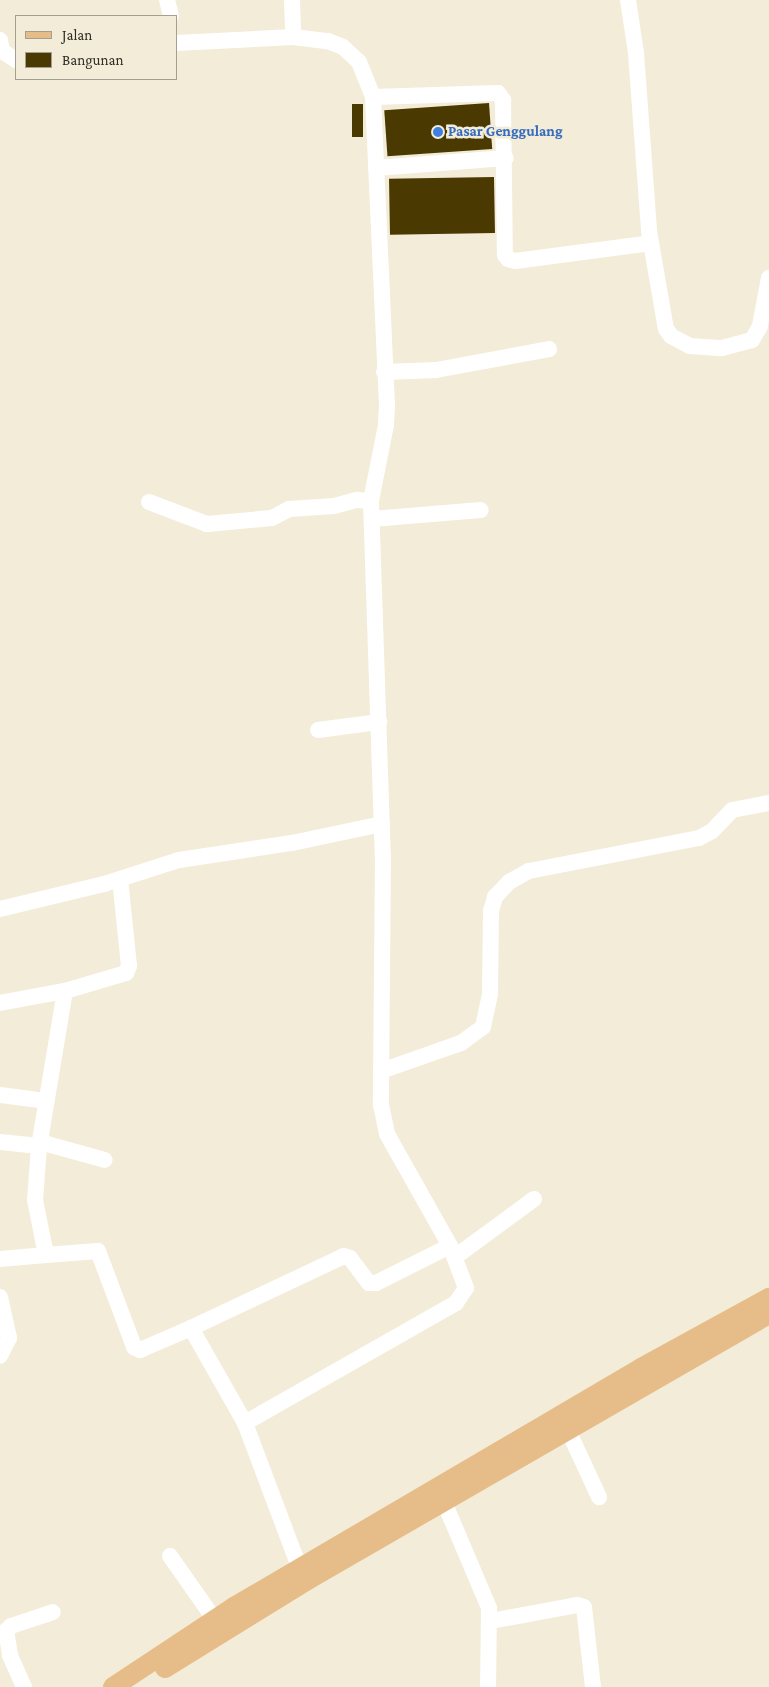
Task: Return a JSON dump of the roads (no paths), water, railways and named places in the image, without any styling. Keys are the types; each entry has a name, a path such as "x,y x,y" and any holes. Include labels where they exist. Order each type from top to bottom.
{"main road":[{"path":"442,1496 641,1368 769,1298"},
{"path":"113,1687 215,1620 305,1574 442,1496 568,1430 769,1314"},
{"path":"136,1687 305,1574"}],"street":[{"path":"167,0 170,15"},
{"path":"292,0 293,37"},
{"path":"628,0 636,53 651,243 666,329 671,336 690,346 722,348 752,340 760,326 769,278"},
{"path":"178,43 293,37 328,41 343,47 358,62 373,97 386,425 371,501 382,824 381,1105 387,1134 452,1252 466,1288 456,1303 245,1422"},
{"path":"0,40 2,51 15,59"},
{"path":"373,97 498,93 503,100 506,158 505,254 508,259 515,260 651,243"},
{"path":"376,168 506,158"},
{"path":"384,372 436,370 549,349"},
{"path":"149,502 207,524 272,518 289,509 334,506 357,500 371,501"},
{"path":"372,519 481,510"},
{"path":"318,730 379,722"},
{"path":"381,1071 461,1043 483,1027 490,994 491,911 495,897 509,882 529,871 698,838 712,832 732,810 769,803"},
{"path":"0,908 120,879 195,856 292,843 382,824"},
{"path":"0,1003 66,991 126,973 129,966 120,879"},
{"path":"46,1255 35,1215 39,1144 66,991"},
{"path":"0,1095 46,1101"},
{"path":"0,1142 39,1144 105,1160"},
{"path":"0,1259 98,1251 134,1347 140,1350 344,1256 350,1258 369,1283 376,1283 452,1252 534,1199"},
{"path":"0,1297 9,1338 0,1356"},
{"path":"191,1328 245,1422 305,1574"},
{"path":"568,1430 599,1497"},
{"path":"442,1496 473,1567 491,1621 488,1687"},
{"path":"170,1556 215,1620"},
{"path":"491,1621 578,1605 584,1607 593,1687"},
{"path":"24,1687 10,1655 6,1632 11,1626 53,1612"}],"place":[{"name":"Pasar Genggulang","path":"438,132"}]}
